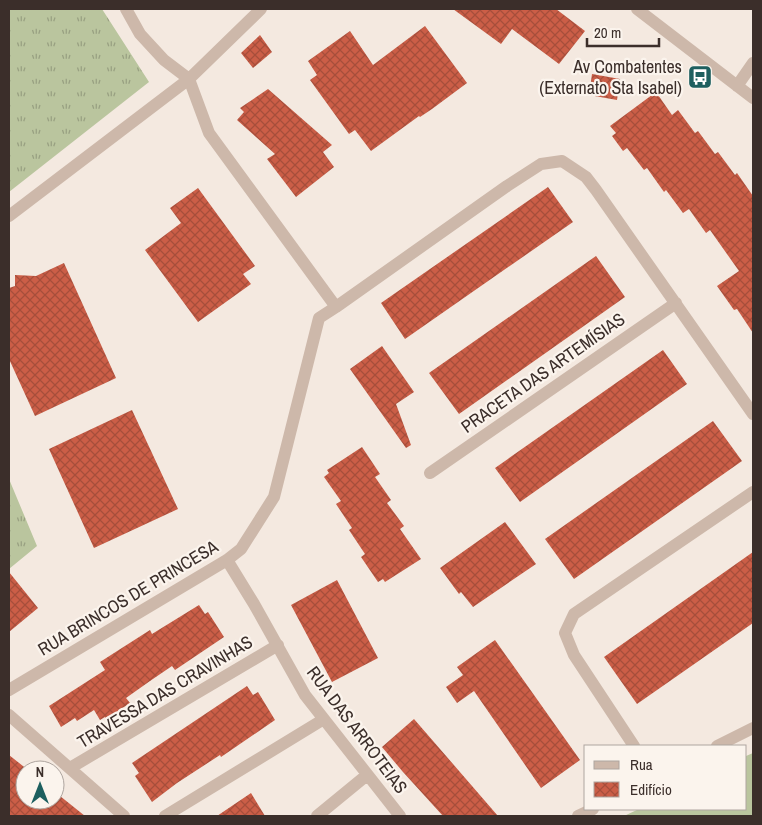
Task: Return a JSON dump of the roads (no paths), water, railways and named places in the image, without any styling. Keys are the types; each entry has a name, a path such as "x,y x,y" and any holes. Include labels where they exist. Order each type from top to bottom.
{"street":[{"path":"126,9 140,34 164,60 189,79 209,134 336,307"},
{"path":"9,216 189,79 261,9"},
{"path":"637,9 753,98"},
{"path":"737,86 753,63"},
{"name":"RUA BRINCOS DE PRINCESA","path":"9,690 227,560 241,549 274,497 319,318 541,164 562,161 586,177 753,414"},
{"name":"PRACETA DAS ARTEMÍSIAS","path":"430,472 676,303"},
{"path":"633,745 574,655 565,633 574,614 753,492"},
{"name":"RUA DAS ARROTEIAS","path":"227,560 305,695 400,816"},
{"name":"TRAVESSA DAS CRAVINHAS","path":"70,768 278,646"},
{"path":"9,715 124,816"},
{"path":"165,816 324,719"},
{"path":"719,745 753,728"},
{"path":"317,816 367,775"},
{"path":"578,816 591,810"}],"place":[{"name":"Av Combatentes (Externato Sta Isabel)","path":"700,77"}]}
